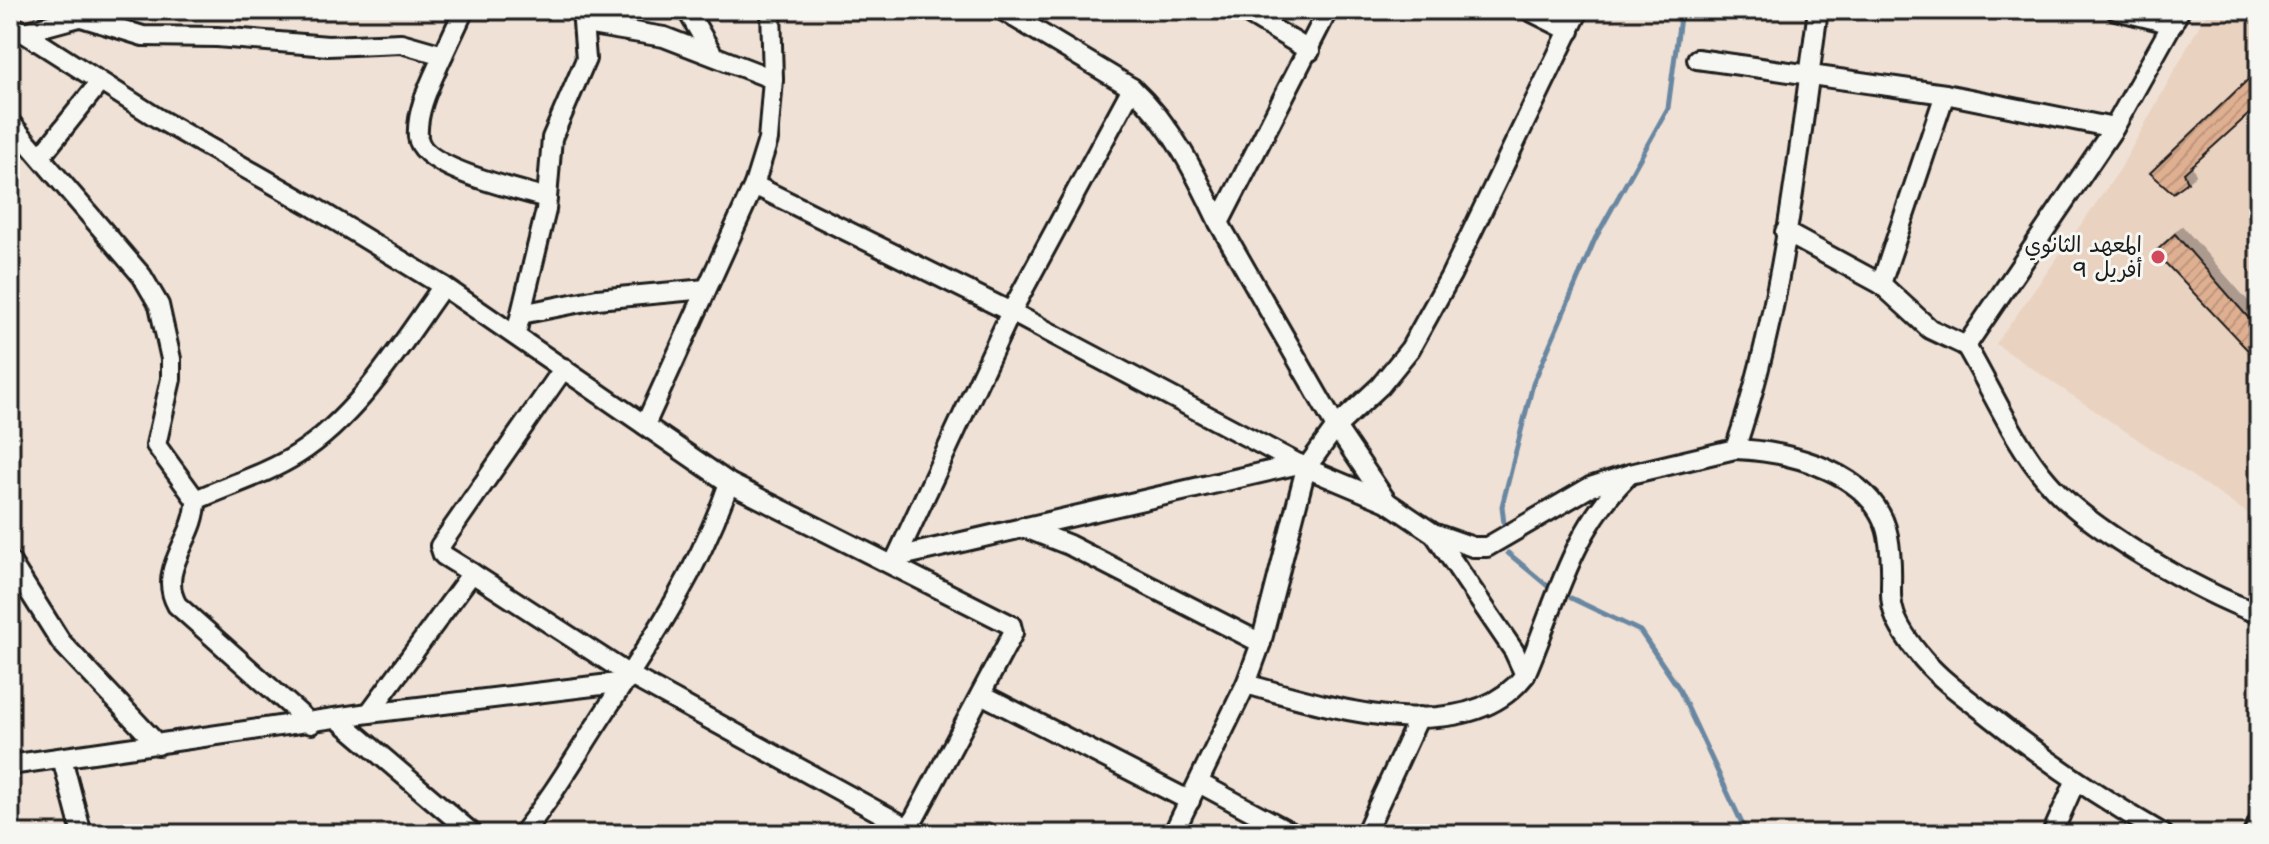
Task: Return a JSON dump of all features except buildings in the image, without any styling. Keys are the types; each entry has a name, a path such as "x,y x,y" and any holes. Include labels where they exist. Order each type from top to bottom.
{"street":[{"path":"17,28 105,10"},
{"path":"464,10 419,120 422,149 443,164 547,198"},
{"path":"687,10 713,55"},
{"path":"645,425 754,185 768,140 773,79 771,10"},
{"path":"1002,10 1132,88 1168,129 1336,427 1387,502"},
{"path":"1242,10 1310,51"},
{"path":"1219,223 1310,51 1328,10"},
{"path":"1528,10 1570,31"},
{"path":"1173,834 1246,684 1261,643 1303,466 1336,427 1380,386 1410,349 1458,261 1579,10"},
{"path":"1735,449 1760,364 1785,232 1818,10"},
{"path":"1966,346 2114,128 2177,17 2116,10"},
{"path":"81,17 143,36 217,37 328,46 390,42 443,55"},
{"path":"516,334 547,198 552,138 586,59 583,17 664,37 773,79"},
{"path":"17,28 100,82 443,286 516,334 729,483 895,561 1013,627 1013,633 912,832 628,679 443,555 440,546 564,368"},
{"path":"1697,59 1945,94 2114,128"},
{"path":"42,155 100,82"},
{"path":"895,561 1011,312 1132,88"},
{"path":"1881,284 1945,94"},
{"path":"10,122 42,155 142,276 159,305 171,359 156,445 196,500 193,522 171,571 170,594 177,605 311,724"},
{"path":"754,185 1011,312 1303,466 1387,502 1433,533 1473,547 1487,547 1571,497 1630,474 1735,449 1758,450 1816,465 1856,486 1877,505 1888,539 1888,599 1902,633 1950,685 2075,782 2163,834"},
{"path":"1785,232 1881,284 1930,329 1966,346 2047,481 2072,506 2153,561 2259,614"},
{"path":"196,500 297,455 322,436 385,367 443,286"},
{"path":"521,314 597,299 706,289"},
{"path":"895,561 1023,527 1303,466"},
{"path":"1246,684 1321,705 1419,717 1473,713 1513,691 1525,675 1578,540 1602,503 1630,474"},
{"path":"522,834 566,775 689,578 729,483"},
{"path":"1023,527 1069,545 1261,643"},
{"path":"1433,533 1501,630 1525,675"},
{"path":"10,561 61,642 158,745"},
{"path":"369,713 472,573"},
{"path":"10,765 628,679"},
{"path":"981,694 1190,801"},
{"path":"1365,834 1419,717"},
{"path":"338,719 473,834"},
{"path":"62,758 82,834"},
{"path":"2052,834 2075,782"},
{"path":"1199,783 1294,834"},
{"path":"2253,834 2259,821"}],"shaded area":[{"name":"المعهد الثانوي 9 أفريل","path":"2208,10 2259,10 2259,521 1996,344 2119,171"}],"waterway":[{"path":"1504,524 1502,506 1533,384 1595,239 1668,108 1681,10"},
{"path":"1508,553 1550,588"},
{"path":"1571,598 1640,631 1678,687 1747,834"}],"place":[{"name":"المعهد الثانوي 9 أفريل","path":"2158,257"}]}
